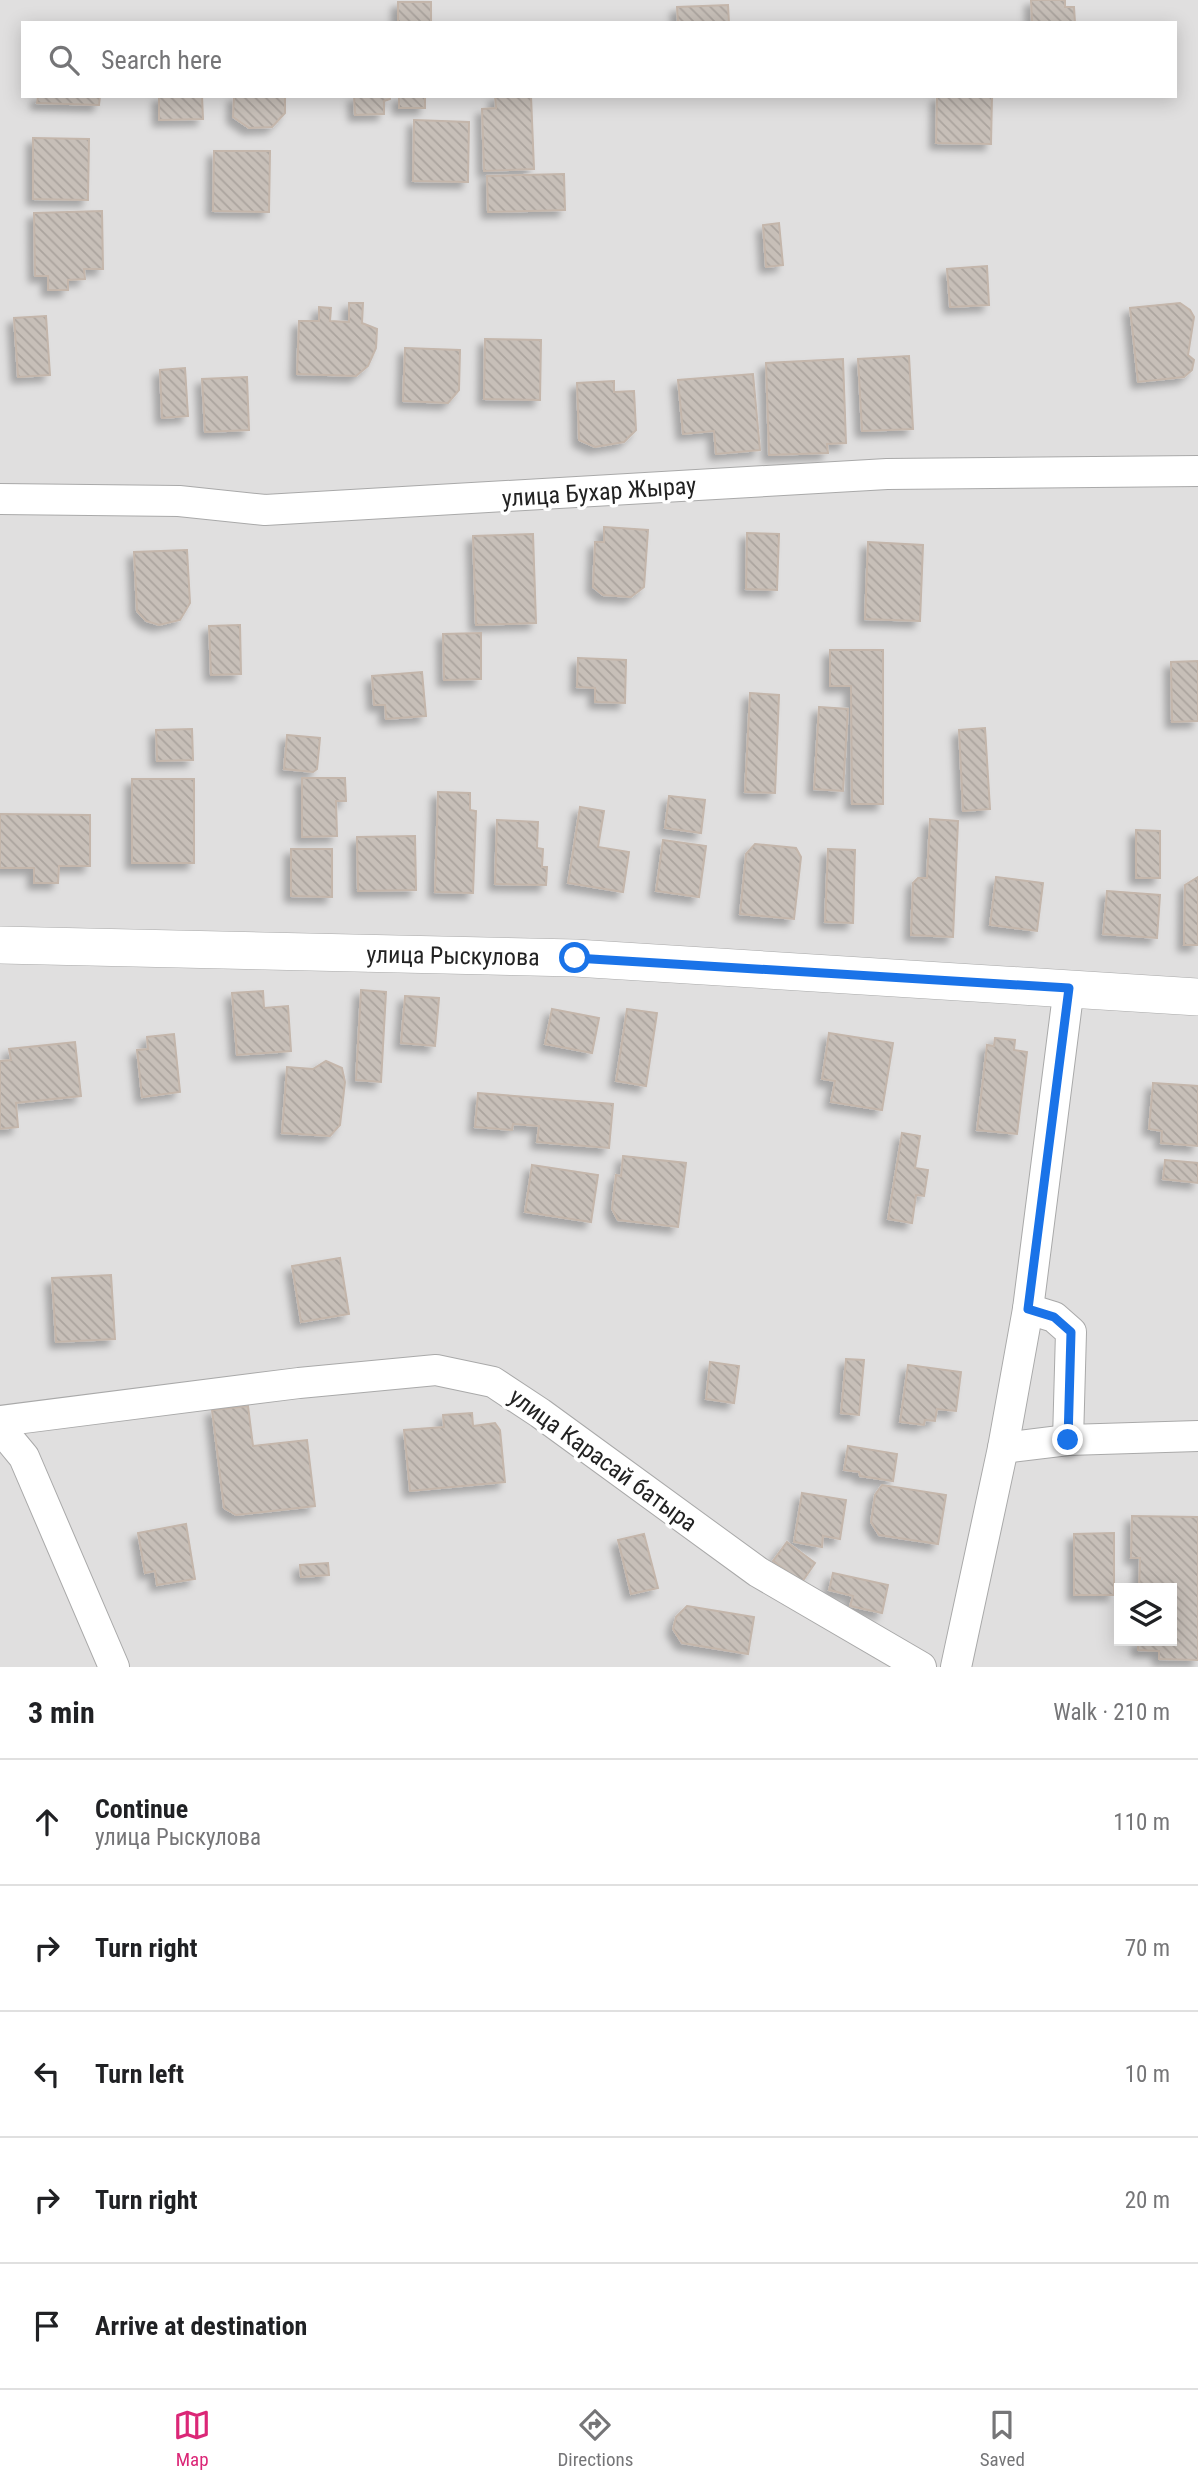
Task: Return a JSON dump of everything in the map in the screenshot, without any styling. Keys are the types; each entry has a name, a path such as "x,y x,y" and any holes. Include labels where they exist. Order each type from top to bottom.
{"street":[{"name":"улица Бухар Жырау","path":"0,499 179,501 265,510 887,474 1198,471"},
{"name":"улица Рыскулова","path":"0,945 575,958 1198,997"},
{"path":"956,1667 1003,1448 1028,1309 1069,988"},
{"path":"1028,1309 1054,1317 1071,1332 1068,1440"},
{"name":"улица Карасай батыра","path":"0,1421 299,1383 436,1370 493,1382 540,1413 758,1572 921,1667"},
{"path":"0,1428 24,1457 114,1667"},
{"path":"1003,1448 1068,1440 1198,1436"}],"shaded area":[{"path":"0,0 1198,0 1198,1667 0,1667"}],"building":[{"path":"1031,0 1065,0 1065,7 1074,7 1075,21 1032,21"},
{"path":"398,2 431,2 431,21 398,21"},
{"path":"728,5 729,21 678,21 677,7"},
{"path":"38,98 100,98 99,105 37,103"},
{"path":"159,98 202,98 203,119 159,120"},
{"path":"234,98 285,98 285,113 272,127 249,128 233,117"},
{"path":"354,98 390,98 384,101 384,114 355,115"},
{"path":"399,98 425,98 425,108 399,108"},
{"path":"495,98 531,98 534,169 484,171 482,109 496,108"},
{"path":"937,98 992,98 991,144 936,143"},
{"path":"414,120 469,122 468,182 413,181"},
{"path":"33,138 89,139 88,200 33,199"},
{"path":"214,151 270,151 269,212 213,211"},
{"path":"564,174 565,210 488,212 487,176"},
{"path":"102,211 103,269 84,269 85,279 68,280 68,290 48,290 48,276 35,276 34,213"},
{"path":"779,223 783,265 766,267 763,225"},
{"path":"987,266 989,305 950,307 947,269"},
{"path":"349,303 363,303 362,323 377,329 376,348 368,366 356,376 297,374 299,321 319,321 319,307 331,308 330,321 349,322"},
{"path":"1180,303 1190,310 1194,317 1188,355 1194,360 1192,370 1184,377 1138,382 1130,308"},
{"path":"46,316 50,375 18,377 14,318"},
{"path":"485,339 541,340 540,400 484,399"},
{"path":"405,348 460,350 459,390 448,403 403,401"},
{"path":"909,356 913,429 862,431 858,359"},
{"path":"843,359 846,443 827,444 828,453 769,455 766,363"},
{"path":"185,368 188,416 162,418 160,370"},
{"path":"753,374 760,450 716,454 714,431 683,434 678,380"},
{"path":"247,377 249,430 205,432 202,379"},
{"path":"614,381 614,392 634,391 636,430 624,442 595,447 579,440 577,383"},
{"path":"604,527 648,530 644,587 631,597 603,595 593,587 595,542 604,542"},
{"path":"747,533 779,534 777,590 746,589"},
{"path":"533,534 536,623 476,625 473,536"},
{"path":"868,542 923,545 920,621 865,619"},
{"path":"187,550 190,603 180,620 159,625 146,621 137,611 134,552"},
{"path":"240,625 241,674 211,675 209,626"},
{"path":"481,633 481,679 444,680 443,634"},
{"path":"830,650 883,650 883,804 852,804 851,686 830,686"},
{"path":"578,658 626,660 625,703 595,702 595,688 577,687"},
{"path":"1198,661 1198,721 1172,722 1171,662"},
{"path":"422,672 426,716 386,719 385,705 374,705 372,676"},
{"path":"750,693 779,695 775,793 745,792"},
{"path":"819,707 848,709 843,791 814,789"},
{"path":"985,728 990,809 963,811 959,730"},
{"path":"192,729 193,760 157,761 156,730"},
{"path":"287,735 320,738 317,769 313,772 284,769"},
{"path":"302,778 345,778 346,801 336,801 337,836 302,837"},
{"path":"132,779 194,779 194,863 132,863"},
{"path":"438,792 470,793 470,810 476,811 473,893 435,892"},
{"path":"669,796 705,800 701,833 665,828"},
{"path":"580,807 604,811 598,847 629,852 623,892 568,883"},
{"path":"0,814 90,815 90,866 59,866 58,883 34,883 34,868 0,868"},
{"path":"930,819 958,821 953,937 911,935 913,883 918,878 927,878"},
{"path":"497,820 538,822 537,848 543,849 542,867 547,867 546,885 495,884"},
{"path":"1136,830 1160,831 1160,878 1136,878"},
{"path":"415,836 416,890 358,891 357,837"},
{"path":"663,840 706,846 699,897 656,891"},
{"path":"755,844 796,848 801,857 794,919 740,914 746,854"},
{"path":"291,849 332,849 332,897 291,896"},
{"path":"828,849 855,850 853,923 825,922"},
{"path":"996,877 1043,883 1037,931 990,925"},
{"path":"1198,877 1198,945 1184,945 1185,885"},
{"path":"1107,891 1160,895 1157,938 1103,934"},
{"path":"361,990 386,992 381,1082 356,1080"},
{"path":"263,991 264,1008 288,1006 291,1051 237,1055 232,993"},
{"path":"405,996 439,998 435,1046 401,1043"},
{"path":"552,1009 599,1018 592,1053 545,1044"},
{"path":"627,1009 657,1013 646,1086 616,1081"},
{"path":"829,1033 893,1043 882,1110 831,1102 835,1081 822,1079"},
{"path":"174,1034 180,1092 142,1097 137,1050 148,1049 147,1037"},
{"path":"995,1038 1015,1040 1014,1050 1027,1052 1017,1134 977,1130 987,1045 994,1046"},
{"path":"75,1042 81,1096 16,1103 18,1127 0,1129 0,1061 11,1060 9,1049"},
{"path":"326,1061 342,1068 345,1082 340,1125 330,1136 282,1133 287,1067 313,1069"},
{"path":"1153,1083 1198,1086 1198,1146 1161,1143 1162,1131 1149,1129"},
{"path":"478,1093 613,1104 609,1148 537,1142 539,1126 513,1124 512,1130 475,1127"},
{"path":"902,1133 920,1136 915,1168 928,1170 924,1196 916,1195 912,1223 888,1219"},
{"path":"623,1156 686,1163 678,1227 618,1220 612,1209 616,1175 621,1176"},
{"path":"1165,1160 1198,1163 1198,1183 1163,1179"},
{"path":"532,1165 598,1175 591,1222 525,1212"},
{"path":"340,1258 349,1314 301,1322 292,1266"},
{"path":"111,1275 115,1339 56,1342 52,1278"},
{"path":"846,1359 864,1360 859,1415 841,1413"},
{"path":"710,1362 739,1366 734,1403 706,1399"},
{"path":"908,1365 961,1372 956,1411 937,1409 935,1421 925,1420 924,1425 900,1422"},
{"path":"248,1406 253,1446 307,1440 315,1506 236,1515 224,1508 212,1410"},
{"path":"472,1413 473,1426 495,1423 500,1430 505,1482 410,1491 404,1430 444,1427 443,1415"},
{"path":"848,1446 897,1454 893,1481 860,1476 859,1472 844,1470"},
{"path":"882,1485 946,1495 938,1544 879,1535 871,1522 875,1495"},
{"path":"802,1493 846,1500 840,1539 823,1536 822,1547 794,1542"},
{"path":"1132,1516 1198,1517 1198,1660 1159,1659 1159,1651 1138,1650 1138,1646 1177,1646 1177,1583 1139,1583 1140,1558 1131,1558"},
{"path":"186,1524 195,1579 157,1585 155,1571 145,1573 138,1533"},
{"path":"1114,1533 1114,1595 1074,1595 1074,1534"},
{"path":"644,1534 658,1588 631,1594 618,1540"},
{"path":"787,1542 815,1563 802,1582 773,1561"},
{"path":"328,1563 329,1575 301,1577 300,1565"},
{"path":"833,1573 888,1585 882,1613 850,1606 853,1596 829,1590"},
{"path":"687,1606 754,1617 748,1654 682,1643 673,1629 676,1617"}],"route":[{"path":"575,958 820,975 1069,988 1028,1309 1054,1317 1071,1332 1068,1440"}]}
